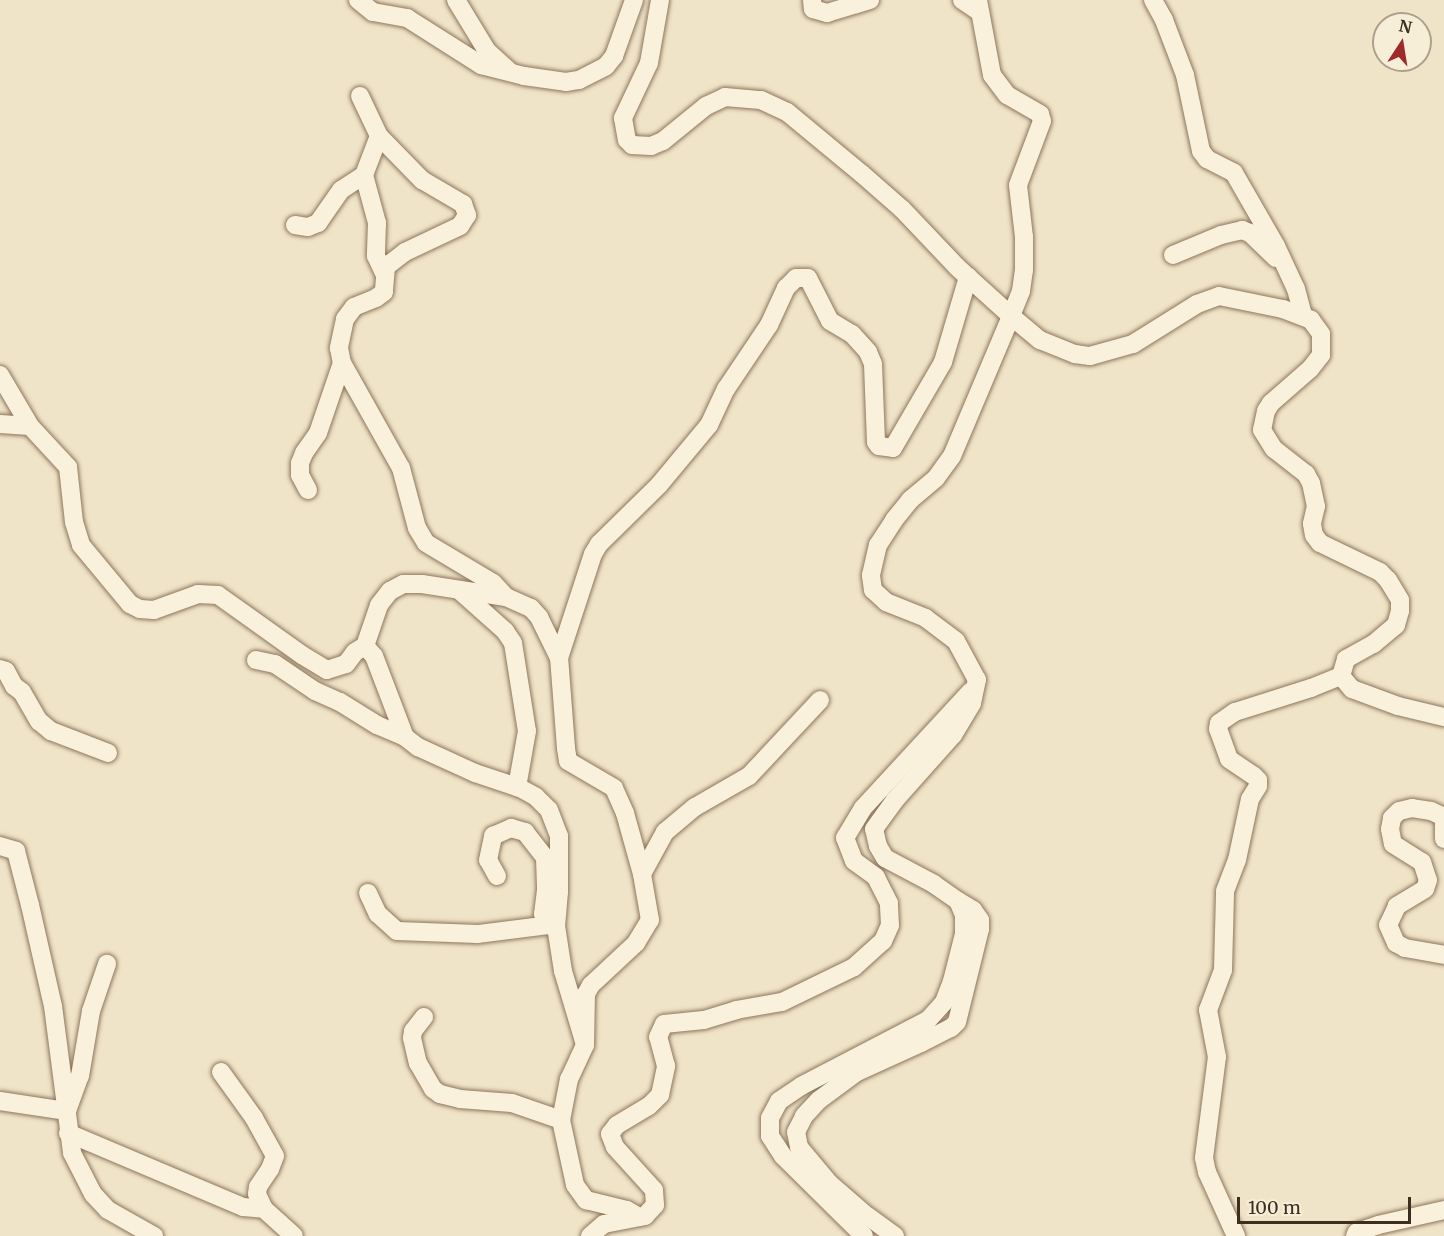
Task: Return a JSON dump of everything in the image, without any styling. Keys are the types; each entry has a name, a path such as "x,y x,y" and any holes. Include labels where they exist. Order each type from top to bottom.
{"street":[{"path":"358,0 373,12 407,18 482,65 513,74 566,82 592,75 606,66 614,56 633,0"},
{"path":"456,0 487,51 513,74"},
{"path":"660,0 649,63 623,118 627,140 632,145 651,146 663,141 706,106 725,97 761,100 787,112 902,209 943,254 1011,316 1040,340 1075,354 1090,356 1133,344 1197,304 1219,296 1303,315 1318,327 1321,334 1321,355 1310,369 1271,402 1266,411 1262,430 1274,449 1306,474 1311,483 1316,506 1312,524 1314,535 1320,543 1380,572 1388,580 1400,600 1396,625 1373,644 1346,659 1341,676"},
{"path":"812,0 813,9 827,13 870,0"},
{"path":"895,1236 867,1216 829,1183 799,1147 796,1132 799,1123 819,1100 857,1071 951,1028 957,1022 980,929 980,920 974,910 958,902 934,884 885,858 878,846 874,829 895,800 953,735 972,703 977,687 974,671 956,640 926,618 886,602 873,590 871,575 878,545 894,520 910,500 936,478 952,456 1021,291 1024,270 1024,237 1018,185 1042,121 1040,114 1007,95 992,75 979,6 962,0"},
{"path":"1153,0 1164,20 1185,75 1201,151 1207,159 1234,173 1285,264 1303,315"},
{"path":"360,96 379,136 422,180 463,204 467,209 466,221 460,226 396,257 386,267 384,292 354,307 345,319 339,348 342,363 401,468 417,528 426,543 493,583 506,597"},
{"path":"295,225 308,227 318,223 341,190 364,175 379,136"},
{"path":"364,175 377,223 376,256 384,273"},
{"path":"1173,255 1221,235 1242,230 1250,233 1285,264"},
{"path":"559,658 575,604 599,544 658,485 708,425 726,389 769,325 786,288 792,282 803,276 808,278 830,321 852,334 868,352 873,364 876,442 879,446 893,448 943,363 968,277"},
{"path":"308,490 300,475 300,463 318,433 342,363"},
{"path":"0,375 30,426 68,467 74,522 81,544 135,607 154,610 198,594 218,595 302,655 327,670 346,664 355,651 365,646 379,605 390,591 403,584 506,597 531,608 539,617 559,658 568,761 614,788 625,813 650,911 648,927 636,943 591,985 585,1004 587,1035 585,1045 569,1079 561,1120 579,1194 594,1203 627,1210 639,1217"},
{"path":"0,423 30,426"},
{"path":"459,590 505,631 516,654 518,691 527,731 517,787"},
{"path":"365,646 374,656 405,737"},
{"path":"256,660 275,664 315,691 340,702 377,725 405,737 418,747 475,772 517,787 536,797 549,810 556,823 560,851 553,925 563,971 585,1045"},
{"path":"0,669 6,671 39,721 51,731 108,753"},
{"path":"1341,676 1352,689 1398,706 1444,717"},
{"path":"1236,1236 1204,1158 1216,1057 1208,1010 1223,969 1225,891 1237,860 1250,799 1258,786 1258,780 1229,759 1218,729 1219,723 1235,712 1341,676"},
{"path":"590,1236 604,1224 639,1217 652,1211 655,1205 654,1190 615,1147 610,1134 617,1125 649,1106 660,1095 666,1066 658,1037 659,1029 670,1022 704,1020 736,1010 782,1002 843,974 864,961 876,948 890,925 889,903 876,877 854,861 845,838 863,808 963,698 977,687"},
{"path":"642,874 665,832 695,807 749,776 820,700"},
{"path":"1444,838 1444,817 1412,808 1399,811 1392,818 1390,829 1394,844 1422,862 1428,880 1425,889 1397,906 1388,925 1396,943 1406,948 1444,956"},
{"path":"497,876 488,860 493,836 512,828 525,832 545,858 546,890 543,914 553,925"},
{"path":"1,850 16,851 30,905 53,1006 72,1153 93,1194 108,1210 154,1236"},
{"path":"368,893 378,914 390,928 397,931 478,934 553,925"},
{"path":"864,1236 793,1169 771,1136 770,1118 779,1101 801,1086 896,1037 935,1014 948,993 962,946 965,924 958,902"},
{"path":"67,1111 82,1069 91,1011 107,964"},
{"path":"424,1017 413,1031 411,1038 418,1063 433,1089 440,1094 460,1100 512,1102 561,1120"},
{"path":"221,1072 254,1118 274,1156 270,1169 258,1187 257,1194 264,1209 294,1236"},
{"path":"0,1101 67,1111"},
{"path":"69,1133 243,1207 264,1209"},
{"path":"1355,1236 1357,1232 1378,1225 1444,1210"}]}
